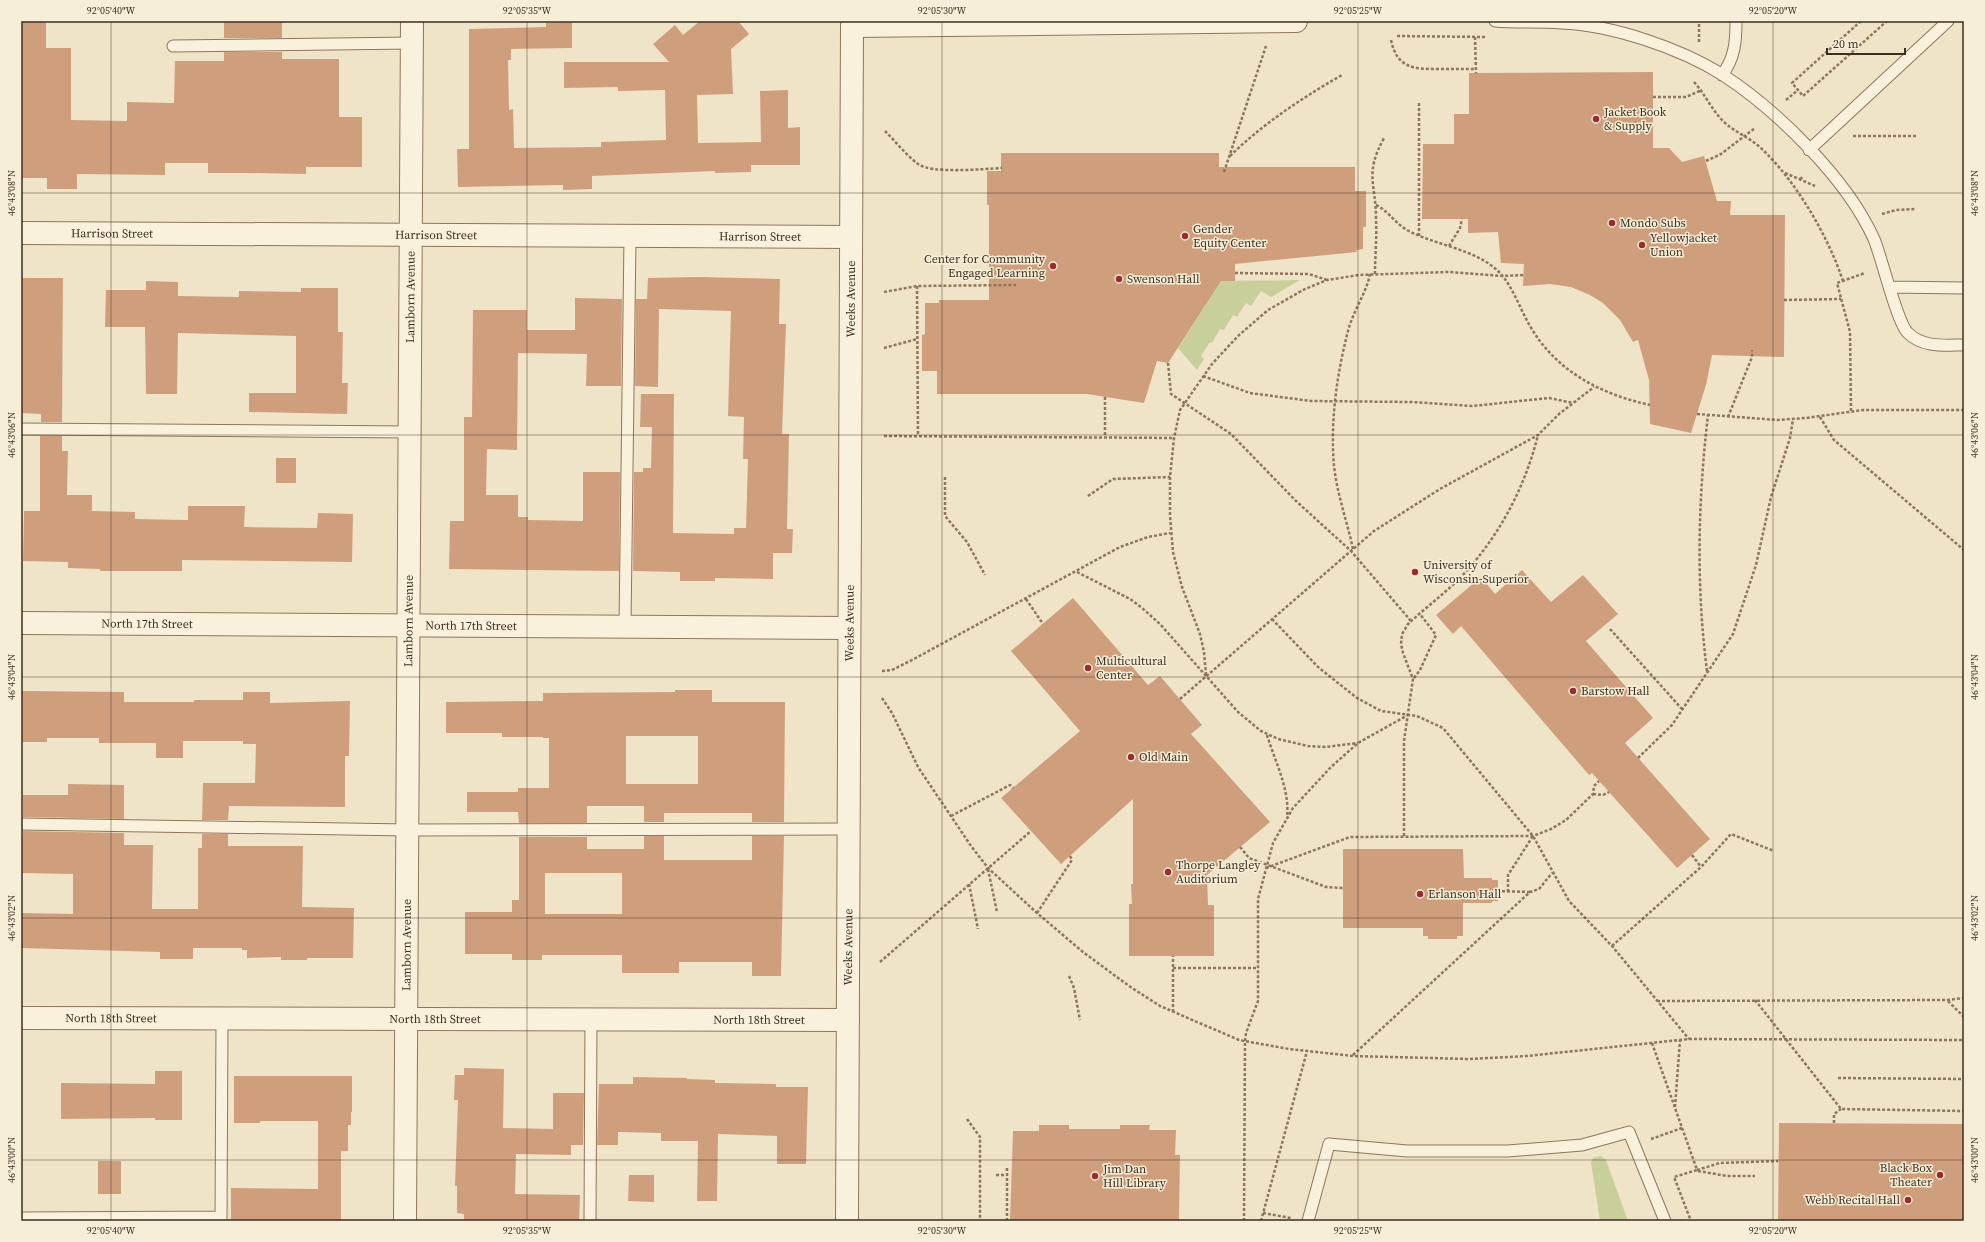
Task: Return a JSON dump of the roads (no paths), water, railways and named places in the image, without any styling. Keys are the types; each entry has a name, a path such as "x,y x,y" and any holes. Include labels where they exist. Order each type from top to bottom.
{"street":[{"name":"Lamborn Avenue","path":"405,1221 412,21"},
{"path":"850,23 1296,21"},
{"name":"Weeks Avenue","path":"847,1221 850,829 850,23"},
{"name":"Harrison Street","path":"21,233 851,237"},
{"name":"North 17th Street","path":"21,624 849,628"},
{"name":"North 18th Street","path":"21,1018 848,1020"}],"lane":[{"path":"1495,21 1560,22 1608,30 1644,39 1699,62 1722,75 1772,113 1840,184 1864,221 1878,249 1907,333 1929,344 1964,345"},
{"path":"1722,75 1727,68 1736,46 1736,21"},
{"path":"1809,150 1948,21"},
{"path":"172,46 412,43"},
{"path":"625,626 630,236"},
{"path":"1890,287 1964,288"},
{"path":"21,429 410,432"},
{"path":"21,824 408,830 850,829"},
{"path":"21,1218 221,1219 222,1019"},
{"path":"590,1221 591,1019"},
{"path":"1308,1221 1329,1144 1407,1151 1508,1151 1582,1145 1629,1132 1665,1221"}],"place":[{"name":"Jacket Book & Supply","path":"1596,119"},
{"name":"Mondo Subs","path":"1612,223"},
{"name":"Gender Equity Center","path":"1185,236"},
{"name":"Yellowjacket Union","path":"1642,245"},
{"name":"Center for Community Engaged Learning","path":"1053,266"},
{"name":"Swenson Hall","path":"1119,279"},
{"name":"University of Wisconsin-Superior","path":"1415,572"},
{"name":"Multicultural Center","path":"1088,668"},
{"name":"Barstow Hall","path":"1573,691"},
{"name":"Old Main","path":"1131,757"},
{"name":"Thorpe Langley Auditorium","path":"1168,872"},
{"name":"Erlanson Hall","path":"1420,894"},
{"name":"Black Box Theater","path":"1940,1175"},
{"name":"Jim Dan Hill Library","path":"1095,1176"},
{"name":"Webb Recital Hall","path":"1908,1200"}]}
